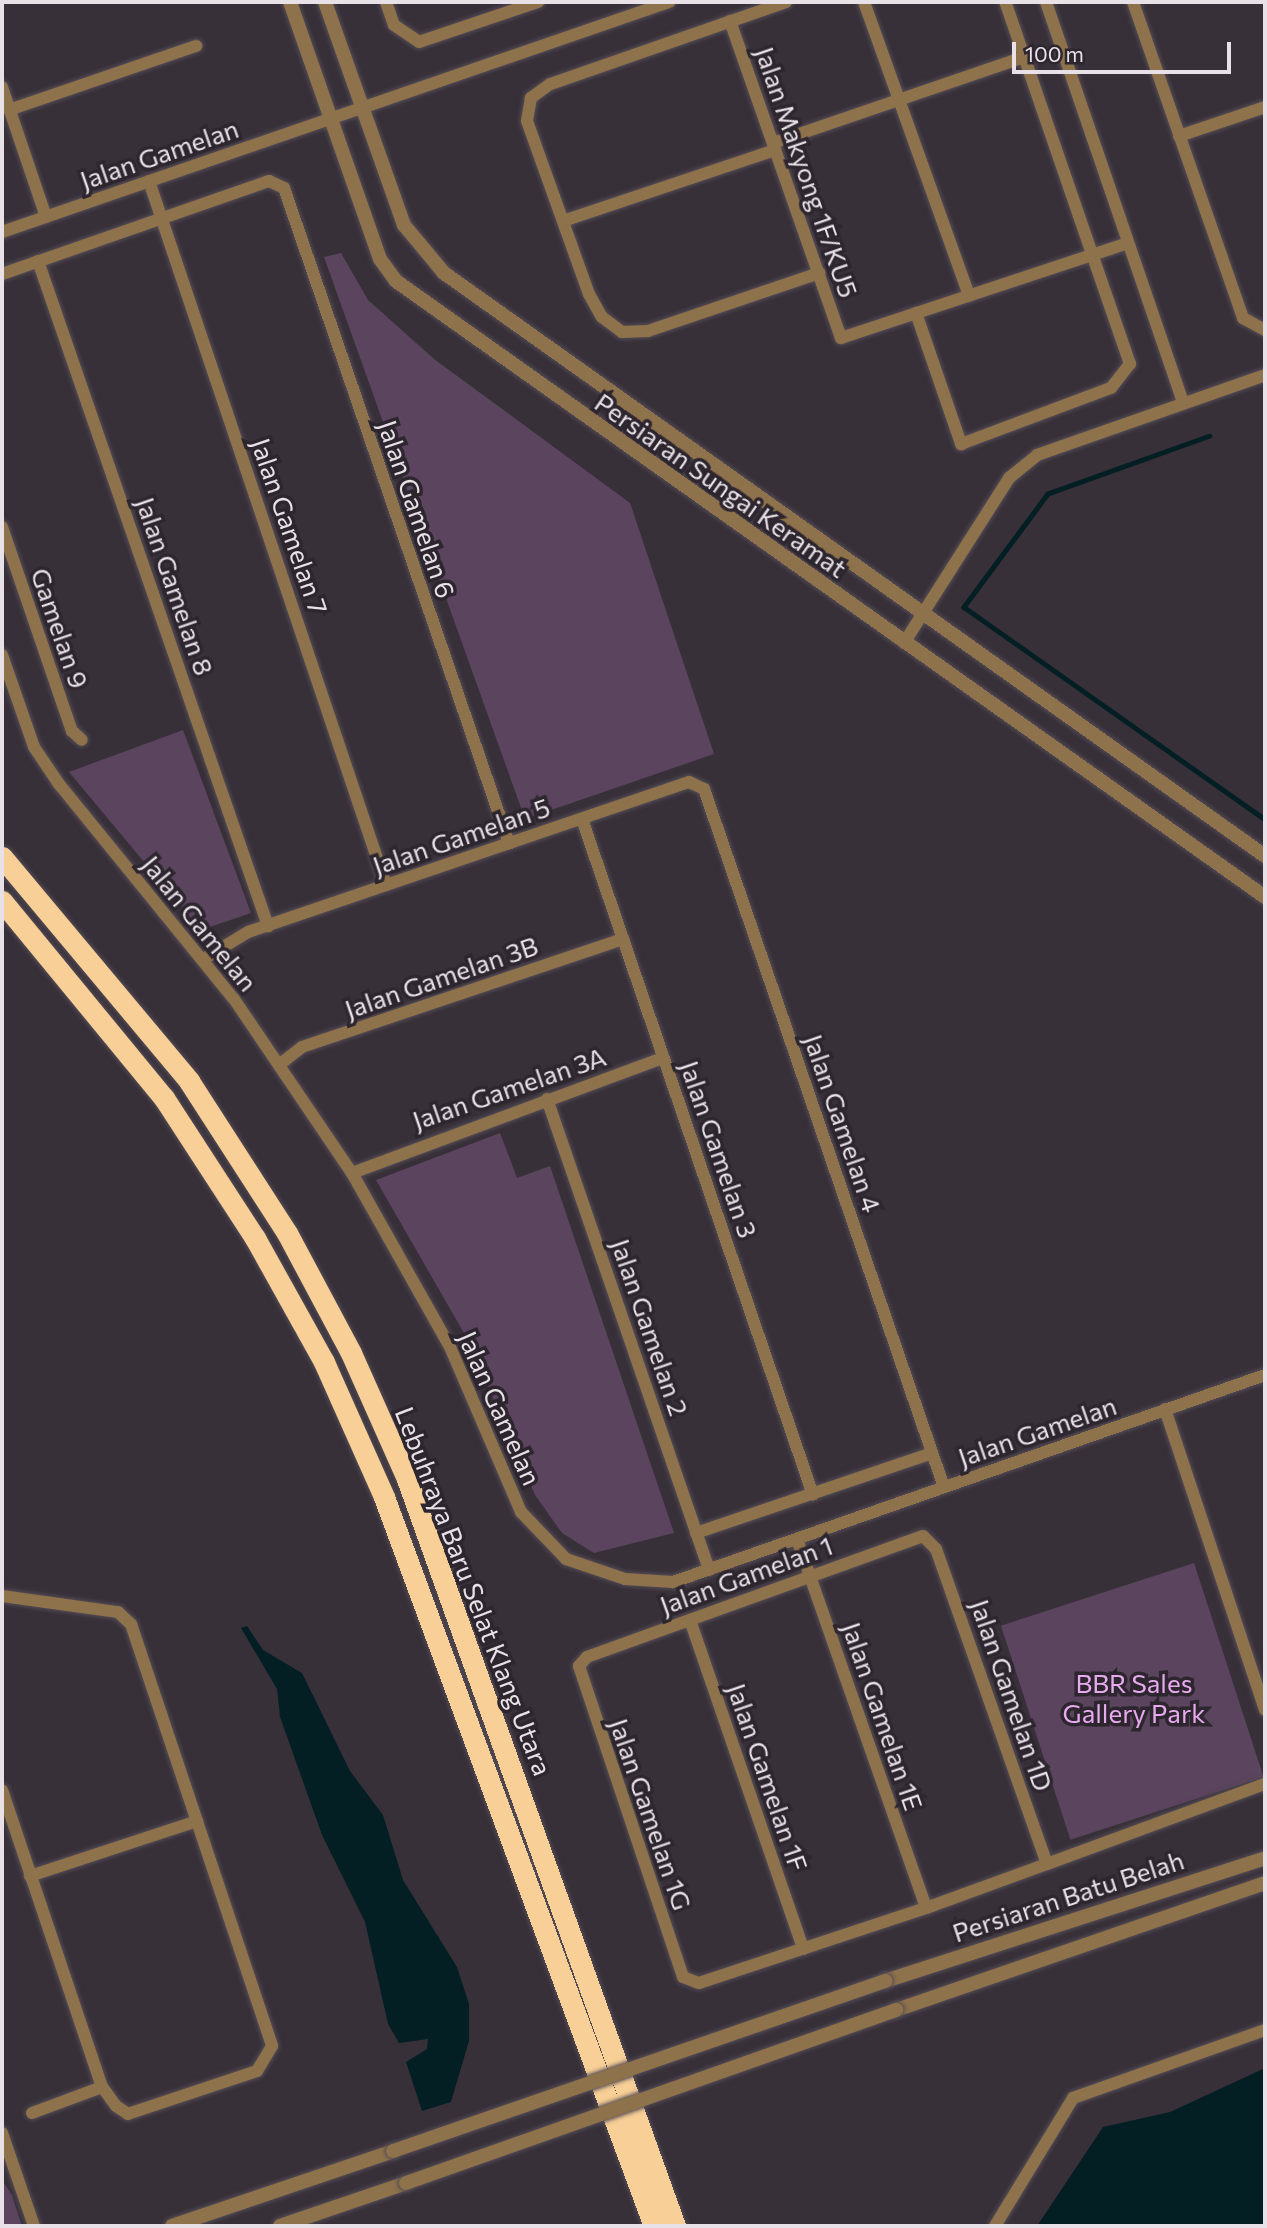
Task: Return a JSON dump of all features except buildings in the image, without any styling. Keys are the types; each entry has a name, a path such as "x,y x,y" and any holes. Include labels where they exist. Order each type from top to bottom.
{"highway":[{"name":"Lebuhraya Baru Selat Klang Utara","path":"2,857 189,1081 287,1233 351,1353 407,1479 675,2226"},
{"name":"Lebuhraya Baru Selat Klang Utara","path":"2,901 164,1098 255,1238 324,1362 384,1497 654,2226"}],"street":[{"name":"Persiaran Sungai Keramat","path":"290,2 380,259 396,281 1265,897"},
{"name":"Persiaran Sungai Keramat","path":"325,2 404,225 444,273 1265,856"},
{"path":"386,2 394,25 419,42 529,3"},
{"name":"Jalan Gamelan","path":"2,232 669,2"},
{"path":"786,2 551,84 531,99 527,121 589,294 602,317 622,332 648,331 819,273"},
{"path":"864,2 969,296"},
{"path":"1005,2 1027,55 1094,254 1130,364 1123,381 961,444 916,313 969,296 1094,254 1128,243"},
{"path":"1045,2 1183,404"},
{"path":"1133,2 1243,318 1265,330"},
{"name":"Jalan Makyong 1F/KU5","path":"730,22 841,338 916,313"},
{"path":"9,110 196,46"},
{"path":"563,220 1027,55"},
{"path":"2,87 46,217"},
{"path":"1180,136 1265,107"},
{"name":"Jalan Gamelan 7","path":"149,181 387,885"},
{"name":"Jalan Gamelan 6","path":"161,218 269,181 284,188 509,843"},
{"path":"2,274 161,218"},
{"name":"Jalan Gamelan 8","path":"38,261 268,926"},
{"path":"904,643 921,610 1009,478 1037,455 1265,375"},
{"name":"Gamelan 9","path":"2,527 66,716 82,740"},
{"name":"Jalan Gamelan","path":"2,654 34,747 202,960 279,1065 352,1173 450,1347 521,1511 566,1559 625,1579 673,1582 1265,1375"},
{"name":"Jalan Gamelan 5","path":"202,960 248,932 689,782"},
{"name":"Jalan Gamelan 4","path":"689,782 704,789 944,1488"},
{"name":"Jalan Gamelan 3","path":"582,819 813,1495"},
{"name":"Jalan Gamelan 3B","path":"279,1065 302,1047 623,939"},
{"name":"Jalan Gamelan 3A","path":"352,1173 370,1161 663,1058"},
{"name":"Jalan Gamelan 2","path":"547,1099 709,1570"},
{"path":"1165,1409 1265,1710"},
{"path":"696,1532 932,1454"},
{"name":"Jalan Gamelan 1","path":"579,1666 587,1657 923,1536 930,1543"},
{"name":"Jalan Gamelan 1E","path":"797,1539 926,1908"},
{"name":"Jalan Gamelan 1D","path":"930,1543 1047,1864"},
{"path":"2,1596 118,1612 131,1624 272,2046 269,2059 257,2071 128,2114 102,2087 2,1790"},
{"name":"Jalan Gamelan 1F","path":"690,1620 803,1949"},
{"name":"Jalan Gamelan 1G","path":"579,1666 683,1976 699,1983 803,1949"},
{"path":"803,1949 926,1908 1265,1784"},
{"path":"30,1876 197,1821"},
{"name":"Persiaran Batu Belah","path":"172,2226 885,1981 1265,1858"},
{"name":"Persiaran Batu Belah","path":"280,2226 1265,1883"},
{"path":"995,2226 1073,2098 1265,2030"},
{"path":"32,2113 102,2087"},
{"path":"2,2133 34,2226"}],"green space":[{"path":"341,253 368,300 434,359 630,503 714,754 525,819 324,257"},
{"path":"183,730 251,913 201,930 69,772"},
{"path":"500,1133 517,1178 550,1166 674,1533 594,1553 562,1533 535,1495 468,1340 376,1180"},
{"name":"BBR Sales Gallery Park","path":"1194,1563 1264,1777 1070,1840 1001,1626"},
{"path":"2,2180 12,2195 22,2226 2,2226"}],"water":[{"path":"247,1626 263,1650 302,1673 350,1771 383,1815 403,1880 457,1967 469,2004 469,2041 451,2102 422,2111 406,2062 427,2049 428,2039 399,2043 388,2024 365,1922 322,1835 280,1717 277,1689 241,1628"},
{"path":"1265,2068 1265,2226 1037,2226 1103,2127 1170,2112"}],"waterway":[{"path":"1210,436 1048,494 964,607 1265,819"}]}
